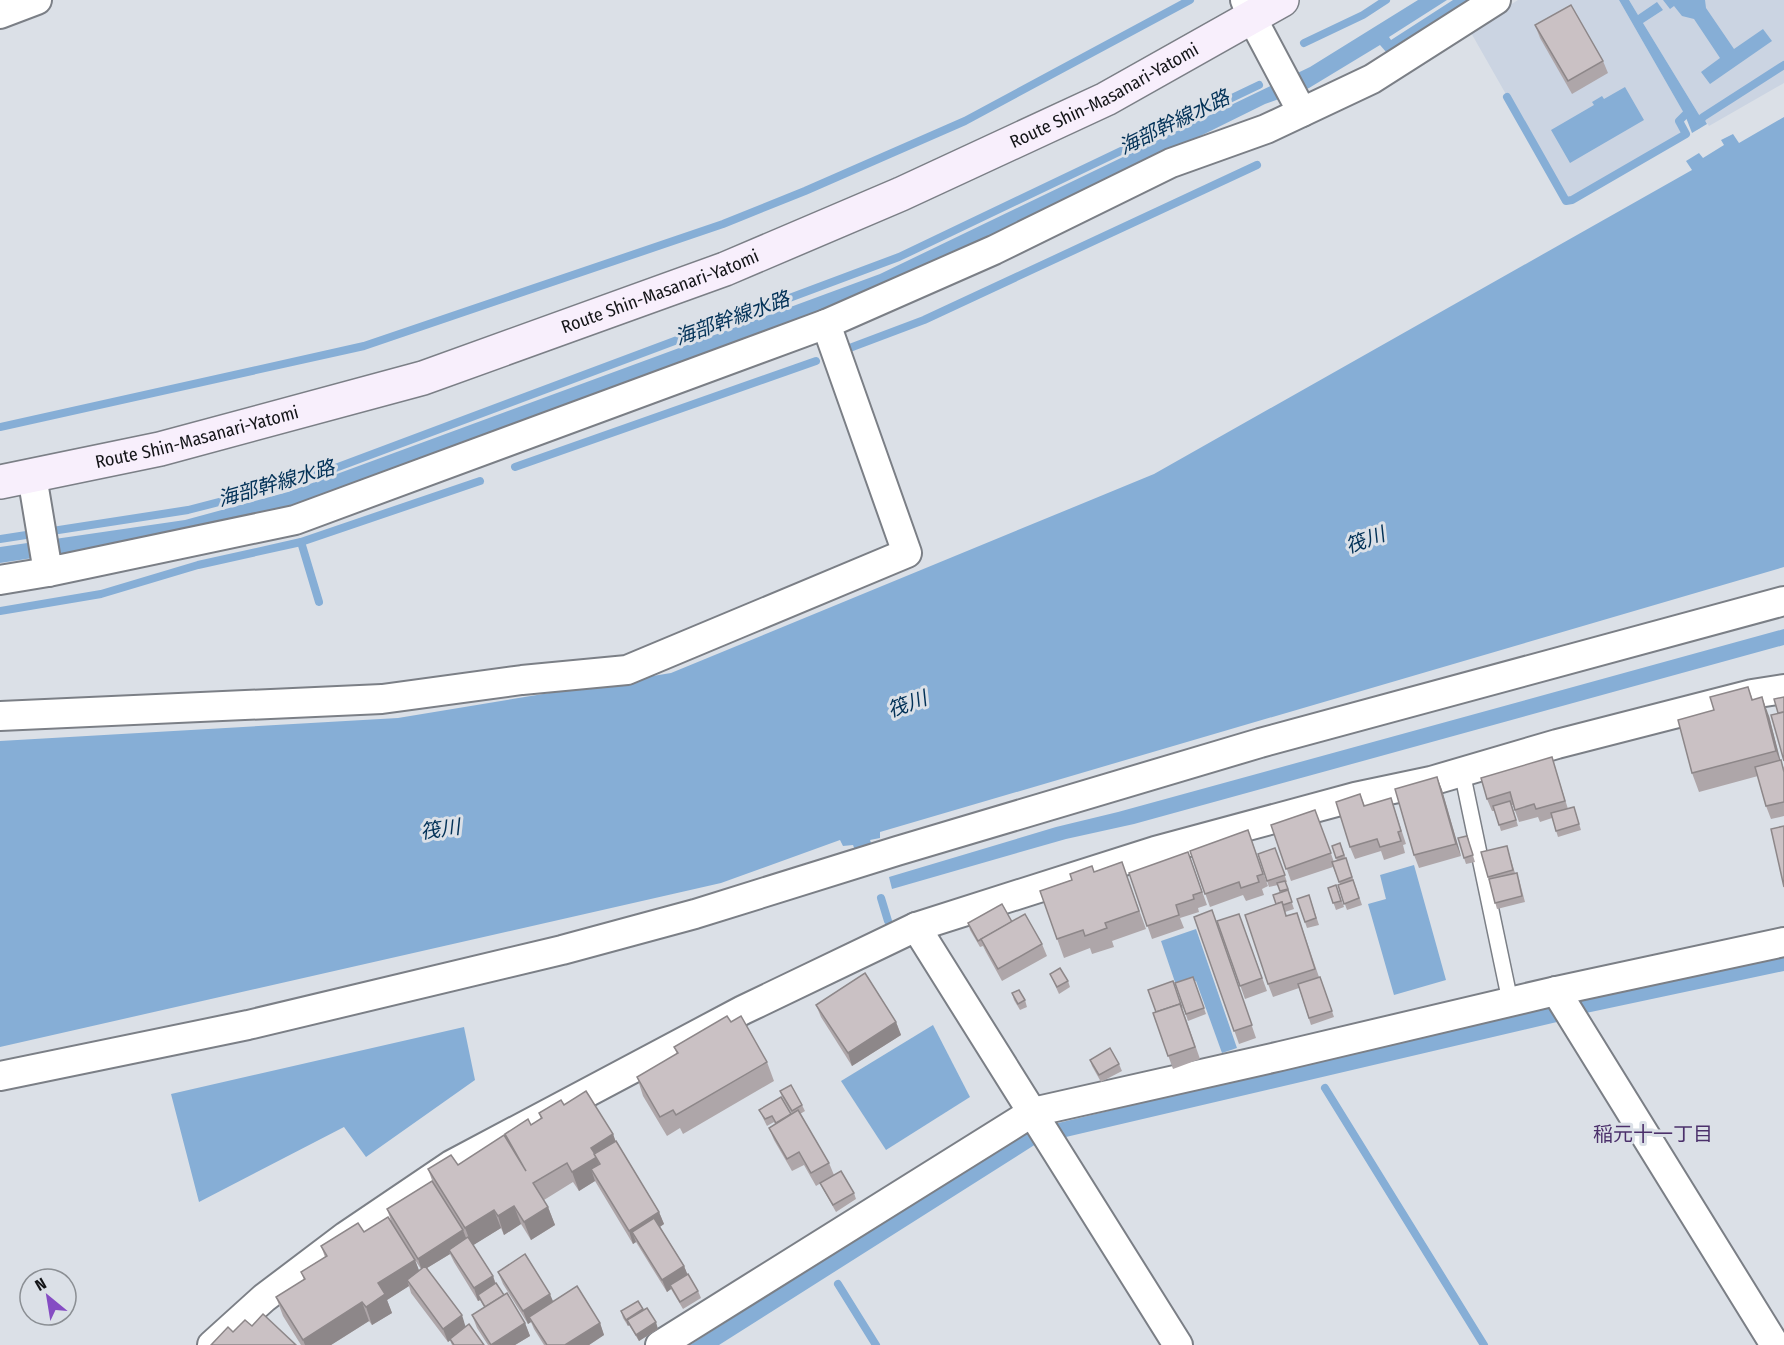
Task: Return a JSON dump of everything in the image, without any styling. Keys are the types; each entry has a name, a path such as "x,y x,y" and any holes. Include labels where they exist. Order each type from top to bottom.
{"main road":[{"name":"Route Shin-Masanari-Yatomi","path":"0,482 160,449 423,378 725,268 902,194 1106,99 1248,9 1282,0"}],"street":[{"path":"0,14 37,0"},
{"path":"0,580 47,567 295,520 826,324 994,250 1171,163 1266,129 1294,97 1372,79 1497,0"},
{"path":"1248,9 1294,97"},
{"path":"0,716 382,699 522,680 627,670 908,553 826,324"},
{"path":"32,476 47,567"},
{"path":"0,1076 248,1024 562,950 695,914 1260,742 1784,601"},
{"path":"213,1345 264,1298 346,1236 451,1165 743,1010 916,927 1155,851 1354,797 1431,781 1568,741 1752,694 1784,689"},
{"path":"916,927 1178,1345"},
{"path":"660,1345 1042,1126 1281,1056 1510,1001 1557,993 1784,942"},
{"path":"1557,993 1774,1345 1784,1339"}],"lane":[{"path":"1462,772 1510,1001"}],"shaded area":[{"path":"1518,0 1619,0 1684,113 1676,121 1683,134 1572,199 1566,200 1470,31"},
{"path":"1629,0 1784,0 1784,83 1709,126 1703,117 1701,118 1643,23 1663,10 1638,15"}],"water":[{"path":"1418,0 1447,0 1389,37 1391,40 1453,0 1468,0 1387,53 1380,45 1309,88 1265,104 923,273 293,507 182,535 0,563 0,547 185,520 288,492 880,274 1310,67"},
{"path":"1619,0 1629,0 1638,15 1657,2 1663,10 1643,23 1701,118 1703,117 1707,124 1692,133 1685,115"},
{"path":"1663,0 1705,0 1706,8 1734,49 1763,29 1772,41 1710,84 1701,72 1720,58 1694,19 1682,16 1674,6 1670,9"},
{"path":"1625,87 1644,120 1570,163 1551,130 1594,105 1592,102 1602,96 1604,99"},
{"name":"筏川","path":"1784,117 1784,567 880,832 880,838 870,840 872,846 855,850 853,845 843,846 840,840 721,883 0,1047 0,741 398,718 671,673 1154,474 1692,170 1686,161 1699,153 1703,158 1724,145 1721,140 1733,134 1739,143"},
{"path":"1784,629 1784,645 1134,824 1066,839 892,889 889,877 1056,827"},
{"path":"1414,865 1446,980 1394,995 1368,904 1386,899 1380,875"},
{"path":"1196,929 1237,1048 1222,1053 1196,981 1177,988 1161,941"},
{"path":"1784,954 1784,971 1586,1013 1557,1022 1036,1144 719,1345 690,1345 1029,1130 1547,1006"},
{"path":"933,1025 970,1097 886,1150 841,1081"},
{"path":"464,1027 475,1080 366,1157 344,1127 199,1202 171,1094"}],"building":[{"path":"1571,5 1603,61 1568,81 1535,25"},
{"path":"1748,687 1752,700 1762,697 1776,751 1692,773 1678,720 1714,710 1710,697"},
{"path":"1784,697 1784,712 1778,713 1774,699"},
{"path":"1784,712 1784,761 1771,715"},
{"path":"1552,757 1565,801 1536,809 1534,804 1515,810 1510,792 1487,799 1481,778"},
{"path":"1781,760 1784,772 1784,802 1766,806 1755,767"},
{"path":"1437,777 1456,844 1414,855 1395,789"},
{"path":"1360,794 1364,806 1391,798 1401,831 1398,832 1401,841 1380,847 1377,839 1350,847 1336,802"},
{"path":"1510,801 1516,820 1499,825 1493,806"},
{"path":"1574,807 1579,824 1556,831 1551,813"},
{"path":"1315,810 1331,853 1286,869 1271,825"},
{"path":"1784,826 1784,887 1771,829"},
{"path":"1248,830 1263,874 1257,876 1259,882 1241,888 1239,882 1205,894 1190,851"},
{"path":"1467,836 1473,855 1464,858 1458,838"},
{"path":"1340,843 1344,855 1336,858 1332,846"},
{"path":"1507,846 1513,870 1488,877 1481,852"},
{"path":"1275,848 1285,875 1267,881 1258,854"},
{"path":"1188,852 1202,892 1193,895 1194,899 1176,905 1179,915 1147,926 1129,873"},
{"path":"1346,858 1352,877 1339,882 1332,862"},
{"path":"1122,862 1139,911 1105,923 1107,928 1085,936 1083,930 1057,939 1040,891 1072,880 1070,874 1092,866 1094,872"},
{"path":"1517,873 1522,896 1495,903 1489,879"},
{"path":"1353,880 1359,898 1344,904 1338,885"},
{"path":"1285,881 1288,889 1280,891 1277,883"},
{"path":"1336,885 1341,901 1333,903 1328,888"},
{"path":"1288,890 1292,902 1283,905 1282,902 1276,904 1273,895"},
{"path":"1309,895 1316,918 1305,922 1297,899"},
{"path":"1282,902 1286,916 1297,913 1315,969 1268,984 1245,915"},
{"path":"1002,904 1012,922 978,941 968,923"},
{"path":"1212,910 1252,1025 1234,1031 1194,917"},
{"path":"1025,914 1042,944 998,969 981,939"},
{"path":"1239,914 1262,978 1240,986 1217,921"},
{"path":"1060,968 1068,981 1057,987 1050,974"},
{"path":"865,973 896,1022 848,1053 816,1005"},
{"path":"1193,977 1204,1008 1186,1014 1175,983"},
{"path":"1320,977 1332,1011 1309,1018 1298,984"},
{"path":"1173,981 1182,1008 1180,1004 1156,1012 1148,990"},
{"path":"1019,990 1025,1000 1018,1004 1012,993"},
{"path":"1180,1004 1195,1047 1168,1056 1153,1013"},
{"path":"727,1016 731,1022 741,1016 767,1062 676,1115 673,1110 660,1117 637,1077 678,1053 674,1047"},
{"path":"1110,1048 1119,1064 1099,1075 1090,1060"},
{"path":"791,1085 802,1105 792,1111 780,1091"},
{"path":"586,1091 613,1134 591,1148 597,1157 572,1172 567,1163 533,1183 548,1207 524,1222 514,1206 498,1216 494,1210 465,1228 428,1169 451,1155 458,1165 504,1135 526,1171 505,1134 528,1119 531,1125 542,1118 539,1113 561,1100 564,1105"},
{"path":"781,1097 791,1114 776,1123 772,1116 765,1119 759,1110"},
{"path":"798,1110 829,1163 811,1173 799,1152 787,1159 769,1128"},
{"path":"616,1141 659,1212 629,1231 591,1169 600,1164 594,1154"},
{"path":"841,1171 854,1193 833,1205 820,1183"},
{"path":"432,1181 463,1230 418,1259 387,1209"},
{"path":"388,1217 415,1260 378,1283 385,1294 366,1307 362,1302 303,1340 276,1297 305,1279 301,1272 327,1256 321,1246 358,1223 364,1232"},
{"path":"654,1218 684,1266 662,1280 632,1232"},
{"path":"468,1237 493,1276 474,1288 449,1250"},
{"path":"525,1254 550,1294 523,1311 498,1272"},
{"path":"425,1266 462,1315 443,1329 407,1280"},
{"path":"688,1274 698,1291 680,1302 670,1285"},
{"path":"496,1283 504,1295 485,1307 478,1295"},
{"path":"577,1286 600,1323 565,1345 547,1345 529,1317"},
{"path":"507,1293 525,1323 491,1345 472,1315"},
{"path":"638,1301 643,1309 626,1320 621,1311"},
{"path":"647,1308 656,1322 636,1335 627,1320"},
{"path":"263,1314 296,1345 211,1345 228,1327 233,1332 245,1320 252,1326"},
{"path":"469,1324 484,1345 454,1345 450,1339"}],"waterway":[{"path":"0,427 364,346 723,224 965,121 1190,0"},
{"path":"1304,43 1363,15 1386,0"},
{"path":"1697,125 1703,117 1784,65"},
{"name":"海部幹線水路","path":"0,539 188,510 285,485 330,470 899,257 1259,85"},
{"path":"1507,97 1566,201 1572,200 1686,134 1679,121 1689,111"},
{"path":"847,349 924,320 1257,165"},
{"path":"515,467 816,361"},
{"path":"0,611 101,594 198,565 301,542 480,481"},
{"path":"301,542 319,602"},
{"path":"881,898 888,921"},
{"path":"1325,1088 1484,1345"},
{"path":"838,1284 876,1345"}],"district":[{"name":"稲元十一丁目","path":"1653,1134"}]}
